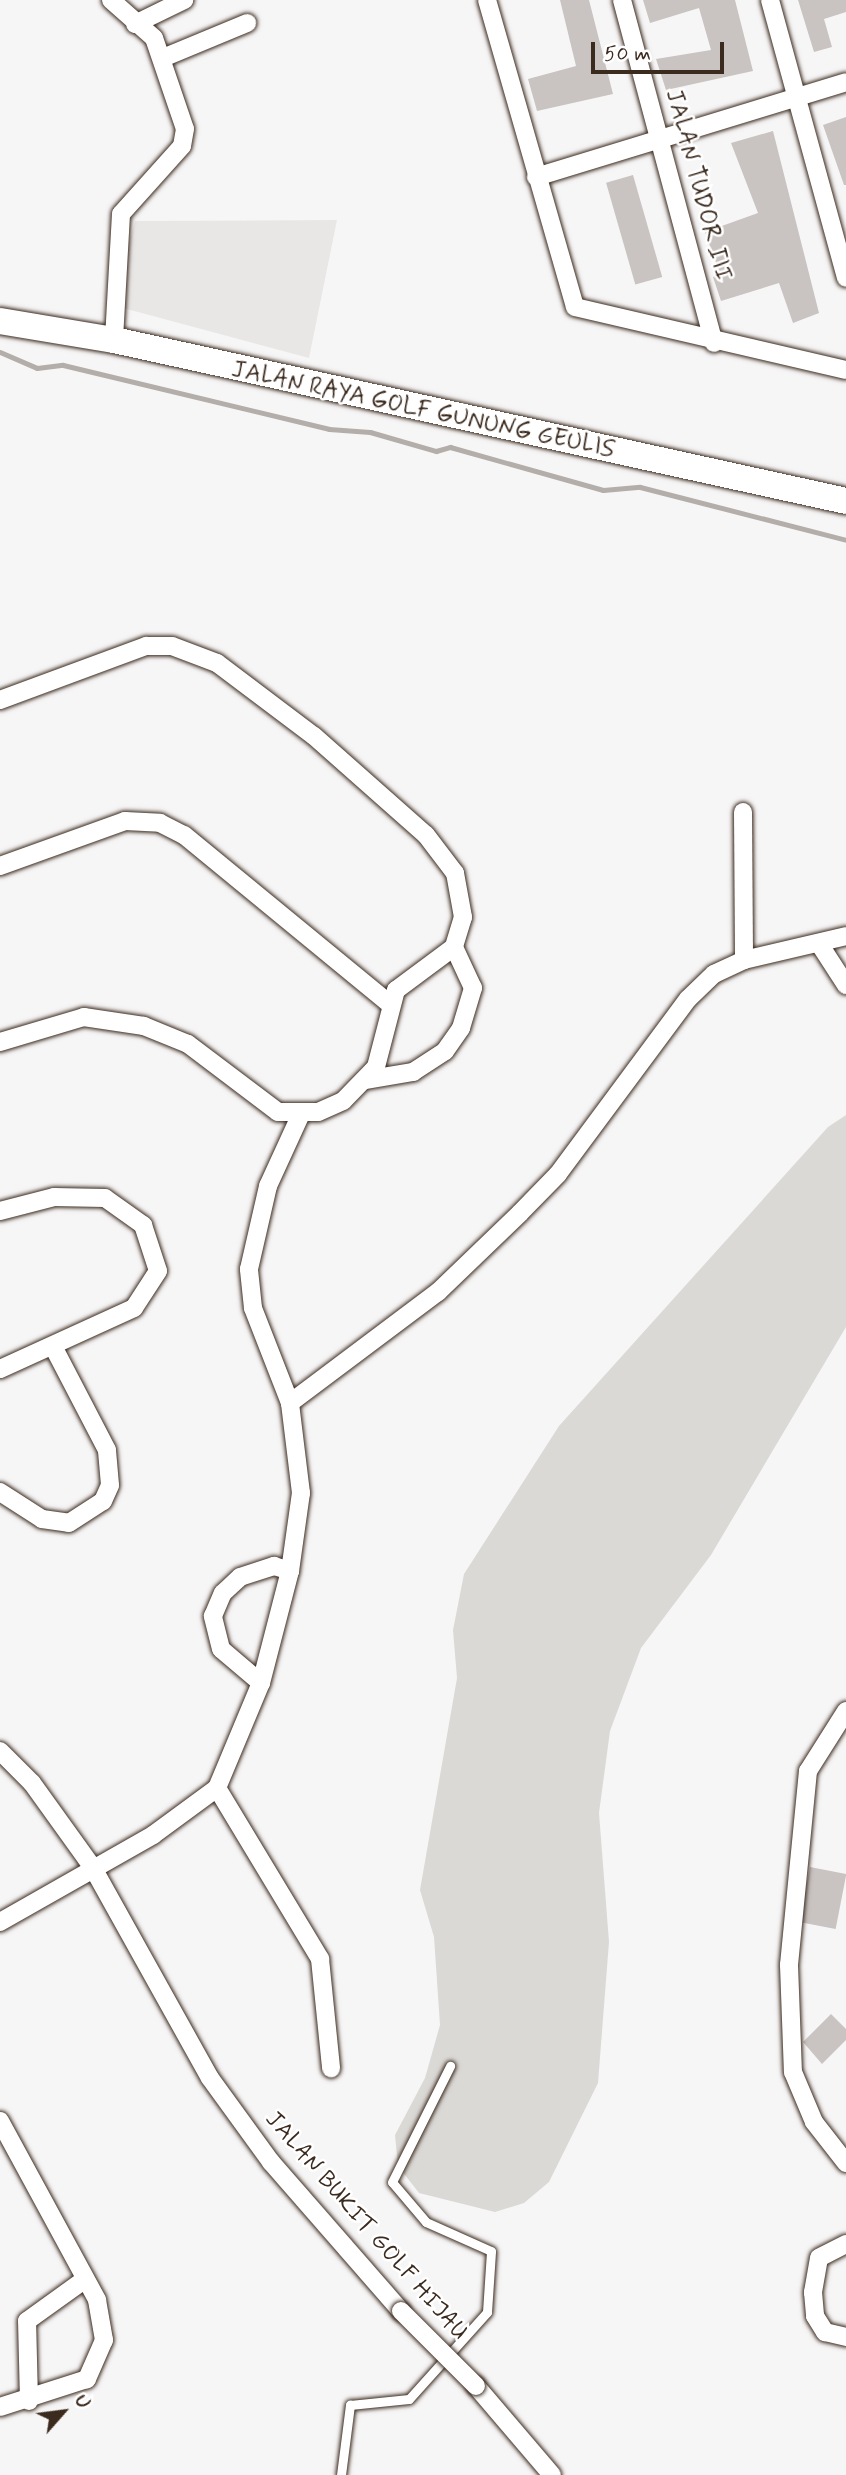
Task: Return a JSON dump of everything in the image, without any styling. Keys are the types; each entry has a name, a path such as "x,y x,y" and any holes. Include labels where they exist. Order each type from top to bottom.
{"main road":[{"name":"JALAN RAYA GOLF GUNUNG GEULIS","path":"0,321 114,340 846,501"}],"street":[{"path":"111,0 165,57 185,130 182,146 121,214 114,340"},
{"path":"135,24 184,0"},
{"path":"487,0 575,307 714,343 846,370"},
{"name":"JALAN TUDOR III","path":"622,0 714,343"},
{"path":"769,0 846,278"},
{"path":"165,57 247,23"},
{"path":"536,177 846,82"},
{"path":"0,699 146,646 172,646 217,663 365,779 443,854 462,896 461,934 454,947 409,979 390,1004 384,1046 365,1080 343,1101 300,1116 278,1112 188,1044 144,1026 84,1017 0,1042"},
{"path":"743,812 744,960"},
{"path":"0,866 125,821 160,823 184,835 390,1004"},
{"path":"290,1404 474,1258 558,1174 688,999 714,974 744,960 820,945 846,936"},
{"path":"820,945 846,985"},
{"path":"365,1080 413,1072 445,1051 461,1028 473,989 454,947"},
{"path":"0,1922 93,1868 217,1788 261,1683 290,1571 301,1493 290,1404 248,1289 268,1186 300,1116"},
{"path":"0,1211 54,1197 97,1196 143,1225 156,1249 158,1271 134,1308 54,1349 0,1369"},
{"path":"0,1492 42,1519 69,1523 103,1501 110,1485 107,1450 54,1349"},
{"path":"261,1683 221,1649 213,1616 223,1593 240,1577 274,1566 290,1571"},
{"path":"846,1711 808,1771 800,1807 789,1979 793,2072 814,2122 846,2163"},
{"name":"JALAN BUKIT GOLF HIJAU","path":"0,1751 32,1783 93,1868 210,2078 271,2162 401,2311 476,2386 552,2475"},
{"path":"217,1788 320,1959 331,2068"},
{"path":"0,2121 103,2320 98,2361 76,2386 0,2407"},
{"path":"846,2244 819,2258 813,2292 815,2316 825,2332 846,2337"},
{"path":"29,2401 27,2321 84,2280"}],"lane":[{"path":"341,2475 350,2405 410,2399 487,2312 491,2251 426,2222 392,2182 450,2066"}],"shaded area":[{"path":"337,220 309,358 112,305 135,221"},
{"path":"846,1115 846,1327 711,1555 641,1648 610,1731 599,1813 609,1942 598,2083 549,2182 524,2203 495,2212 419,2193 398,2166 395,2135 425,2078 440,2025 434,1937 420,1890 457,1678 453,1630 464,1574 559,1426 828,1127"}],"building":[{"path":"560,0 589,0 613,94 537,111 528,79 576,66"},
{"path":"643,0 735,0 753,71 666,90 656,59 711,50 699,8 650,23"},
{"path":"798,0 846,0 846,12 824,19 832,47 814,52"},
{"path":"846,117 846,185 844,185 823,125"},
{"path":"773,131 819,313 793,323 779,283 721,301 713,277 720,274 705,232 758,213 731,143"},
{"path":"633,175 662,277 635,285 606,183"},
{"path":"810,1867 846,1874 836,1929 799,1922"},
{"path":"831,2014 846,2029 846,2040 822,2064 803,2042"}],"waterway":[{"path":"0,352 37,368 63,365 329,429 370,432 436,451 450,447 603,490 640,487 846,540"}]}
